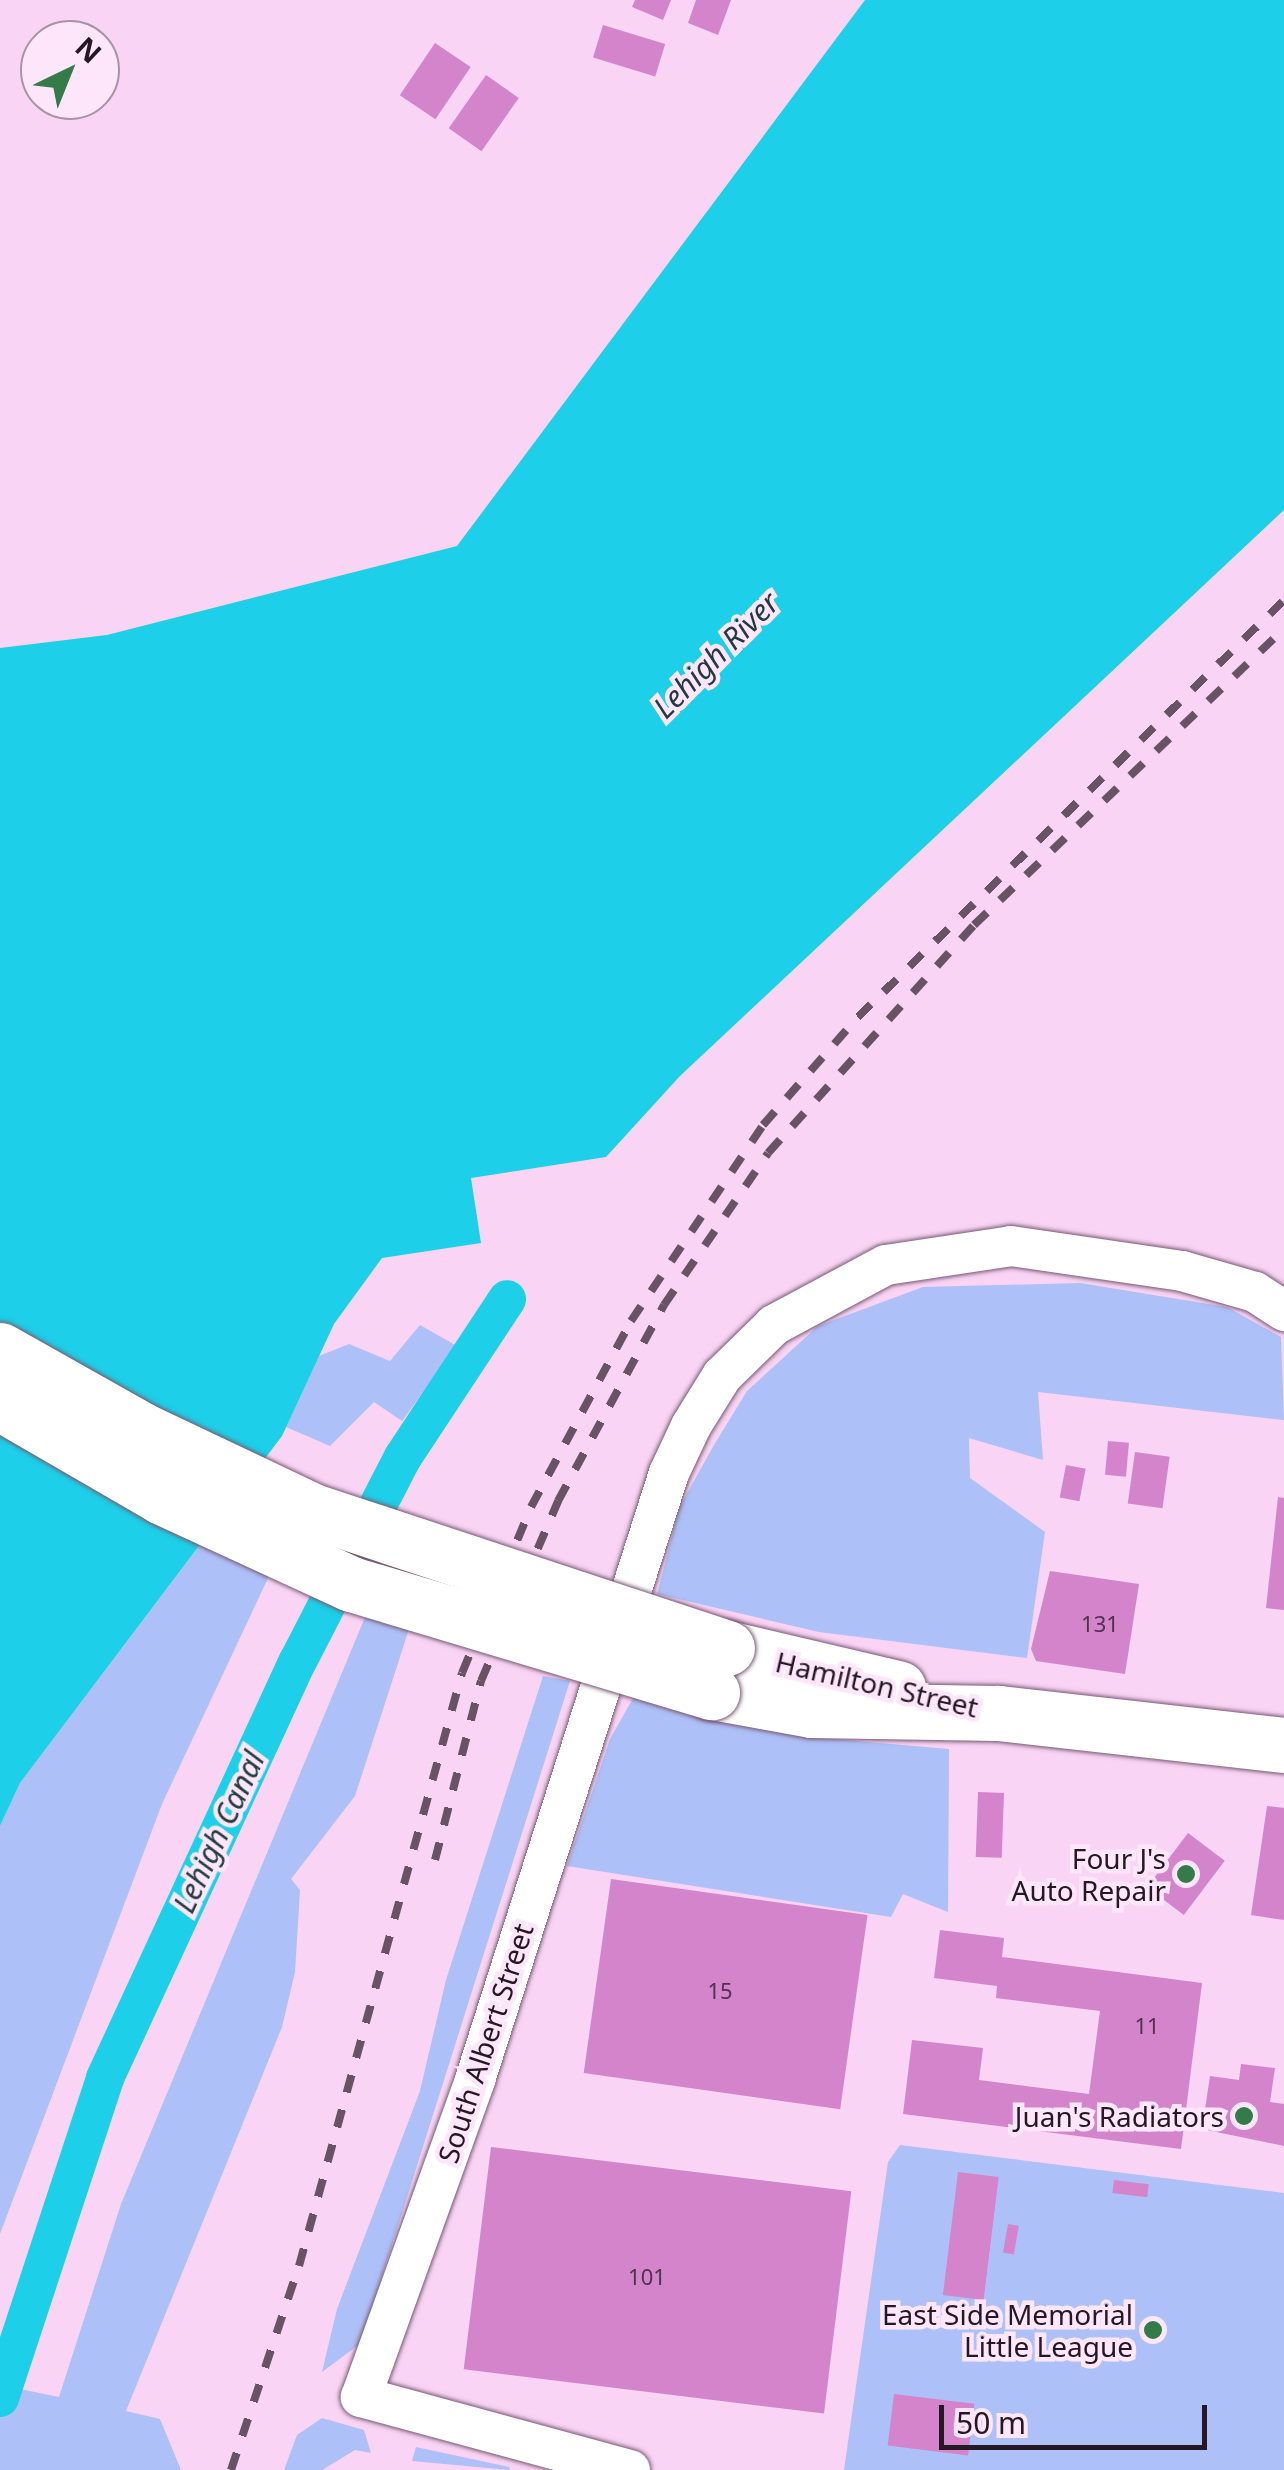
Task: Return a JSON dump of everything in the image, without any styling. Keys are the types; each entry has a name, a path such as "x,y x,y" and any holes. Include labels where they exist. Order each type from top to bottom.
{"main road":[{"name":"Hamilton Street","path":"0,1350 140,1429 313,1511 552,1597 812,1710 998,1712 1284,1745"},
{"name":"Hamilton Street","path":"0,1403 162,1497 351,1584 719,1670"}],"street":[{"name":"South Albert Street","path":"630,2470 361,2398 476,2080 669,1474 722,1376 774,1325 848,1282 886,1265 1010,1246 1182,1271 1255,1292 1284,1311"}],"shaded area":[{"path":"1080,1283 1227,1307 1281,1337 1284,1420 1038,1392 1043,1460 969,1438 970,1478 1045,1532 1027,1658 819,1632 657,1594 680,1506 714,1445 747,1391 818,1326 923,1287"},
{"path":"420,1325 457,1346 402,1421 374,1402 330,1446 286,1427 319,1356 349,1344 390,1361"},
{"path":"203,1541 269,1576 162,1804 0,2234 0,1826 20,1783"},
{"path":"368,1610 410,1626 355,1796 291,1879 300,1890 295,1972 282,2027 126,2411 160,2419 181,2470 0,2470 0,2385 59,2397 121,2204"},
{"path":"543,1676 570,1681 361,2343 322,2372 337,2309 420,2091 446,1980"},
{"path":"636,1693 822,1738 949,1749 948,1912 903,1894 891,1917 567,1866 610,1739"},
{"path":"900,2145 1284,2193 1284,2470 844,2470 888,2162"},
{"path":"322,2418 364,2430 371,2453 355,2450 322,2470 284,2470 297,2435"},
{"path":"416,2447 509,2467 510,2470 412,2461"}],"water":[{"name":"Lehigh River","path":"865,0 1284,0 1284,510 680,1076 606,1157 471,1178 481,1243 382,1258 334,1324 282,1436 20,1783 0,1826 0,648 107,635 457,546"}],"building":[{"path":"635,0 671,0 663,20 632,7"},
{"path":"696,0 731,0 718,35 688,23"},
{"path":"603,25 665,44 655,77 593,58"},
{"path":"435,43 471,67 435,119 400,95"},
{"path":"486,75 519,98 481,151 449,128"},
{"path":"1108,1441 1129,1443 1126,1477 1105,1475"},
{"path":"1135,1452 1170,1457 1162,1508 1128,1503"},
{"path":"1066,1465 1086,1469 1079,1501 1060,1497"},
{"path":"1278,1497 1284,1498 1284,1610 1266,1608"},
{"path":"1050,1571 1139,1584 1125,1674 1036,1661 1031,1649"},
{"path":"978,1792 1004,1793 1002,1858 976,1857"},
{"path":"1267,1806 1284,1808 1284,1920 1251,1915"},
{"name":"Four J's Auto Repair","path":"1188,1833 1225,1861 1184,1915 1147,1887"},
{"path":"611,1879 867,1915 840,2109 584,2073"},
{"path":"940,1930 1004,1938 1002,1957 1202,1983 1181,2149 903,2114 912,2040 983,2048 979,2080 1089,2094 1100,2011 996,1998 997,1986 934,1978"},
{"name":"Juan's Radiators","path":"1241,2064 1275,2068 1270,2102 1284,2104 1284,2146 1202,2129 1210,2076 1239,2080"},
{"path":"491,2147 851,2191 824,2414 464,2369"},
{"path":"958,2172 999,2177 984,2300 943,2295"},
{"path":"1114,2180 1149,2184 1147,2197 1112,2193"},
{"path":"1008,2224 1019,2226 1014,2254 1003,2253"},
{"path":"894,2394 974,2404 968,2455 888,2446"}],"waterway":[{"name":"Lehigh Canal","path":"0,2398 105,2078 298,1661 403,1457 507,1299"}],"railway":[{"path":"231,2470 299,2266 462,1673 531,1507 631,1321 763,1125 858,1017 1284,600"},
{"path":"435,1860 481,1681 558,1501 664,1305 768,1153 974,925 1284,629"}],"place":[{"name":"Four J's Auto Repair","path":"1186,1874"},
{"name":"Juan's Radiators","path":"1244,2116"},
{"name":"East Side Memorial Little League","path":"1153,2330"}]}
